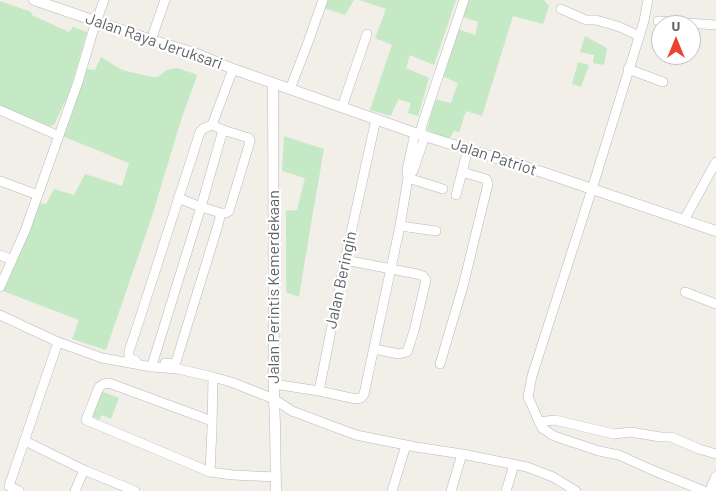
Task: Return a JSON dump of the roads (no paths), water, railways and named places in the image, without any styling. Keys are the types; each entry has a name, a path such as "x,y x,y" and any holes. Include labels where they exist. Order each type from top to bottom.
{"street":[{"name":"Jalan Raya Jeruksari","path":"34,0 95,25 195,53 273,83"},
{"path":"0,287 25,231 78,82 104,0"},
{"path":"151,40 165,0"},
{"path":"290,89 323,0"},
{"path":"274,384 356,399 362,397 366,389 392,269 408,178 407,170 464,0"},
{"path":"648,0 644,21 532,376 528,397 542,428 554,436 619,456 704,491"},
{"path":"561,9 586,20 596,20 620,27 639,36"},
{"path":"701,24 716,25"},
{"path":"342,107 367,34"},
{"path":"212,125 233,69"},
{"path":"628,69 663,82"},
{"name":"Jalan Patriot","path":"273,83 342,107 376,122 420,134 467,151 592,189 716,231"},
{"name":"Jalan Perintis Kemerdekaan","path":"273,83 276,491"},
{"path":"0,110 59,136"},
{"name":"Jalan Beringin","path":"319,391 345,260 376,122"},
{"path":"178,198 220,213 229,211 250,141 249,138 212,125 200,132 178,198 129,352 128,356 130,359 231,382 274,399 292,411 356,435 527,467 548,474 566,488 576,491"},
{"path":"152,364 223,130"},
{"path":"456,195 467,151"},
{"path":"684,220 716,162"},
{"path":"440,364 468,267 488,184 486,179 462,172"},
{"path":"408,178 442,189"},
{"path":"0,181 38,194"},
{"path":"0,315 58,342 102,358 152,364 173,364 176,362 220,213"},
{"path":"400,226 436,231"},
{"path":"0,255 12,260"},
{"path":"345,260 425,277 426,282 407,352 399,354 374,349"},
{"path":"685,292 716,304"},
{"path":"19,491 8,489 58,342"},
{"path":"210,472 213,377"},
{"path":"212,421 109,383 99,387 86,420 210,472 233,476 276,476"},
{"path":"539,422 555,420 614,434 631,432 671,437 716,454"},
{"path":"25,441 84,470 135,491"},
{"path":"392,491 406,445"},
{"path":"451,491 462,454"},
{"path":"506,491 514,465"},
{"path":"75,491 84,470"},
{"path":"710,491 716,477"}]}
